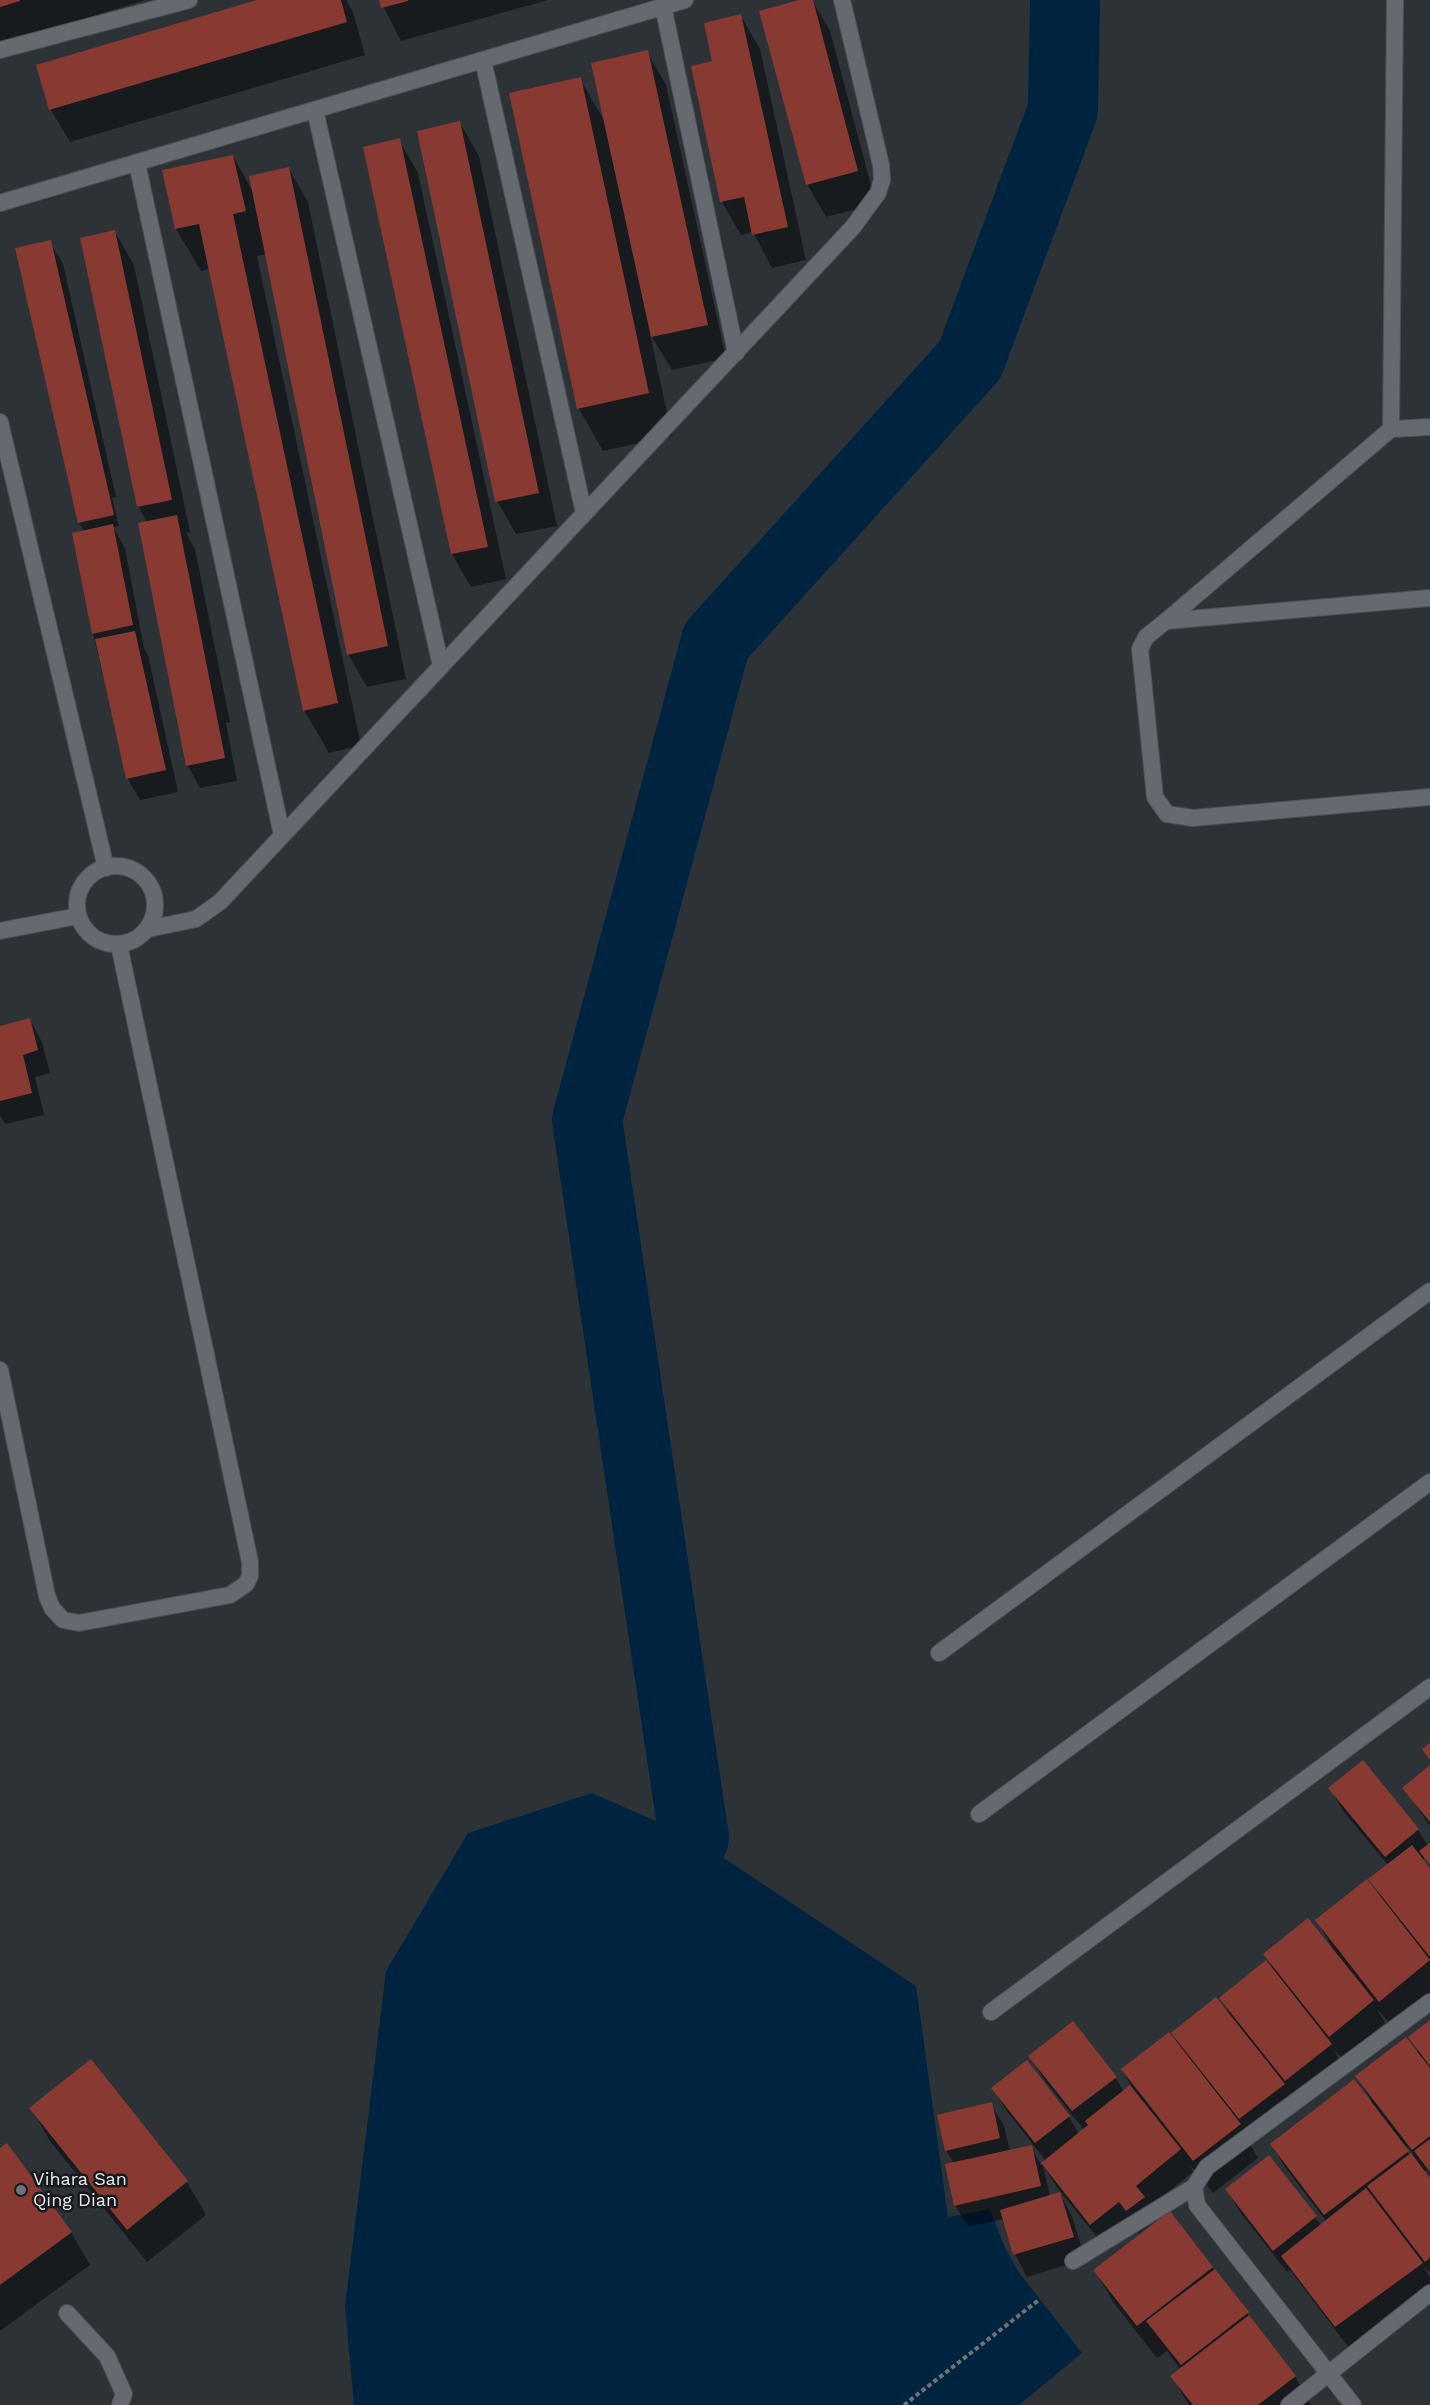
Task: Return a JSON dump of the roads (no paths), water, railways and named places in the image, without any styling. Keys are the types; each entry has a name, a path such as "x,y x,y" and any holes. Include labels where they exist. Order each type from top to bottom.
{"street":[{"path":"0,50 189,0"},
{"path":"0,203 685,0"},
{"path":"148,929 180,924 208,912 853,227 878,193 882,180 881,165 842,0"},
{"path":"1391,429 1395,0"},
{"path":"663,6 736,352"},
{"path":"483,60 584,513"},
{"path":"315,110 441,666"},
{"path":"137,163 282,835"},
{"path":"0,422 106,868"},
{"path":"1430,427 1391,429 1146,637 1140,649 1155,797 1167,814 1177,817 1203,817 1430,797"},
{"path":"1166,621 1430,598"},
{"path":"127,867 150,883 155,895 156,909 148,929 133,941 119,945 105,944 93,938 84,928 78,915 77,902 80,888 89,877 106,868 127,867"},
{"path":"0,932 78,915"},
{"path":"0,1370 47,1596 52,1608 63,1620 79,1623 230,1595 246,1584 250,1576 250,1562 119,945"},
{"path":"939,1653 1430,1291"},
{"path":"979,1814 1430,1482"},
{"path":"991,2012 1430,1687"},
{"path":"1073,2261 1194,2187 1206,2167 1430,2002"},
{"path":"1194,2187 1197,2205 1353,2405"},
{"path":"1289,2405 1430,2293"},
{"path":"67,2313 107,2356 124,2394 120,2405"}],"water":[{"path":"592,1793 694,1838 916,1986 948,2217 990,2209 1005,2248 1018,2271 1082,2353 1019,2405 354,2405 345,2306 386,1971 468,1833"}],"waterway":[{"path":"694,1838 587,1120 716,641 970,360 1063,110 1065,0"}],"place":[{"name":"Vihara San Qing Dian","path":"21,2190"}]}
